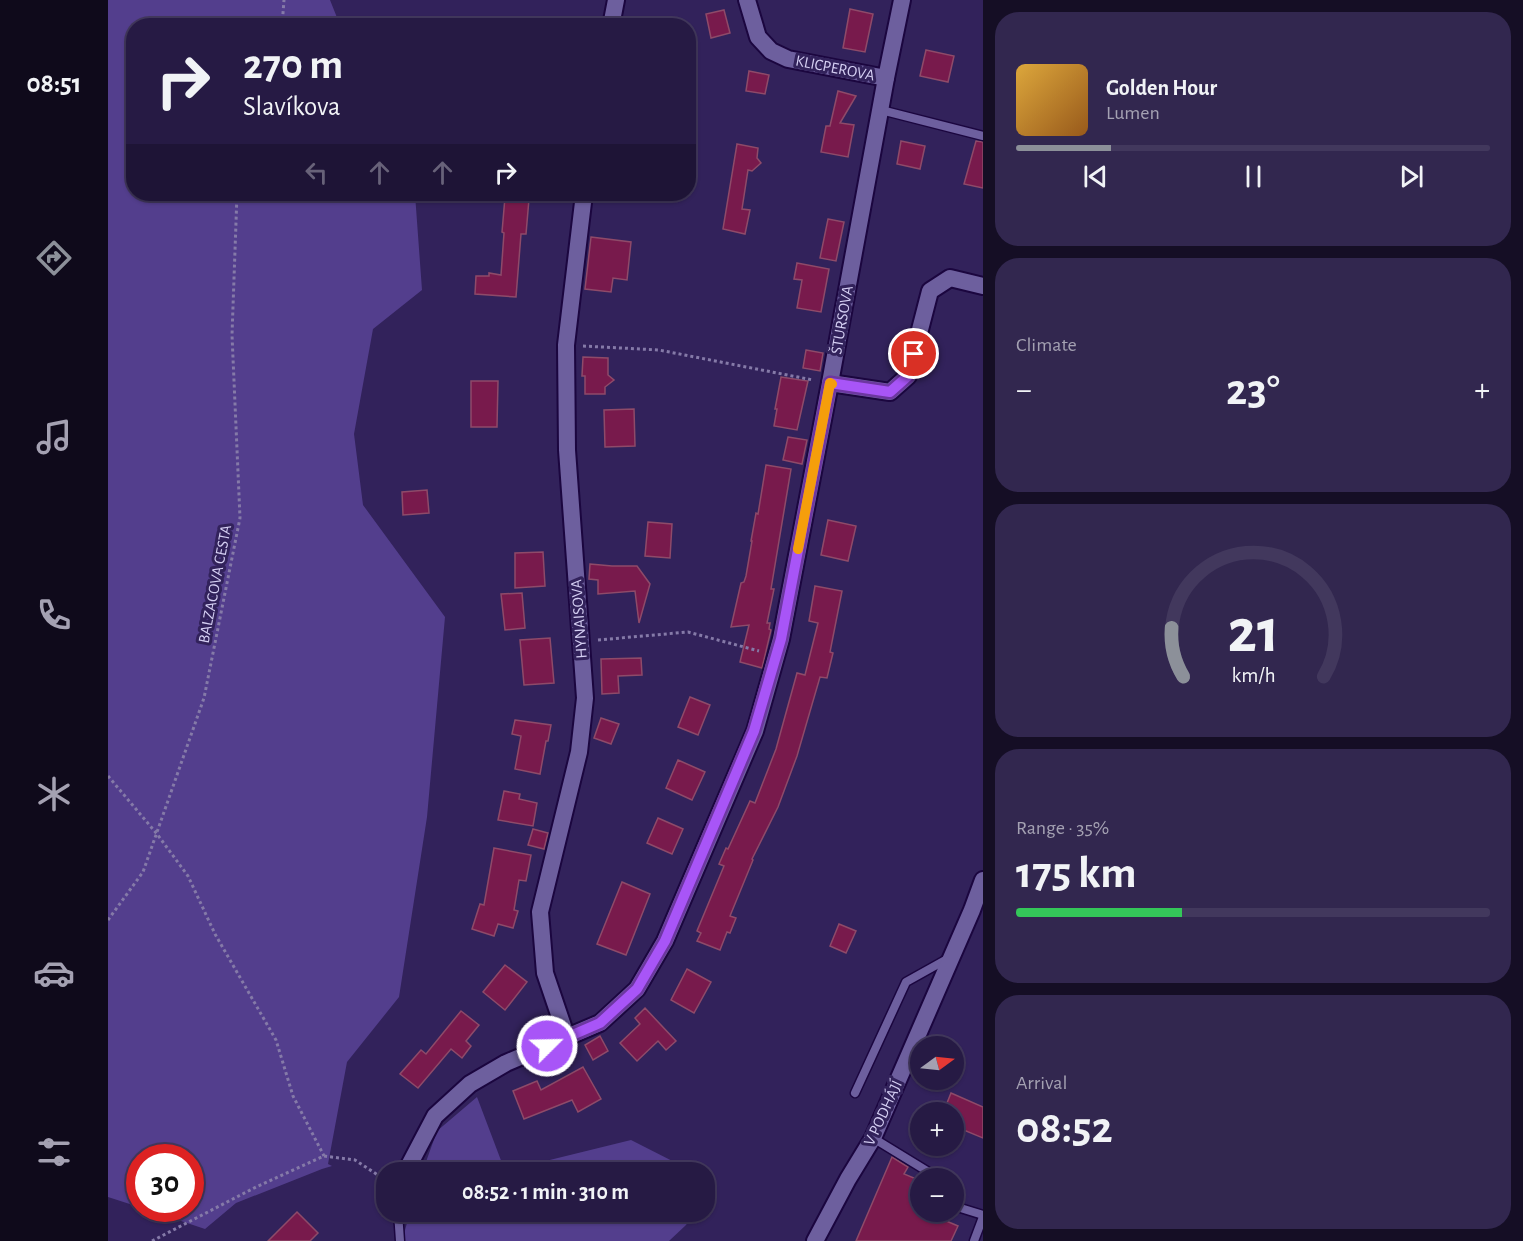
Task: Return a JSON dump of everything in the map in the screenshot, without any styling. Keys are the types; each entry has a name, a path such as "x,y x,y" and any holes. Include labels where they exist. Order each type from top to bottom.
{"street":[{"path":"613,18 616,0"},
{"name":"KLICPEROVA","path":"747,0 758,37 771,51 788,59 886,78"},
{"name":"ŠTURSOVA","path":"411,1162 435,1116 470,1084 506,1063 600,1023 637,989 665,941 754,731 781,639 902,0"},
{"name":"HYNAISOVA","path":"567,1038 545,973 540,912 579,752 585,698 567,450 566,345 583,201"},
{"path":"830,383 890,392 908,376 930,291 950,278 983,286"},
{"name":"V PODHÁJÍ","path":"815,1241 873,1138 983,880"}],"lane":[{"path":"880,110 983,136"},
{"path":"855,1092 906,982 952,956"},
{"path":"873,1138 922,1168"},
{"path":"964,1209 983,1216 974,1241"},
{"path":"399,1222 400,1241"}],"path":[{"path":"283,18 284,0"},
{"name":"BALZACOVA CESTA","path":"108,920 143,872 204,698 240,518 232,335 237,201"},
{"path":"566,345 659,350 830,383"},
{"path":"581,641 688,632 776,656"},
{"path":"108,776 157,834 188,876 215,934 276,1040 293,1096 324,1156"},
{"path":"152,1241 256,1187 324,1156 355,1160 376,1174"}],"shaded area":[{"path":"108,0 330,0 337,18 126,18 126,201 416,201 422,290 373,329 354,434 363,505 445,617 427,817 399,997 347,1062 328,1164 332,1166 236,1203 205,1229 184,1222 204,1222 204,1144 126,1144 126,1203 108,1197"},
{"path":"477,1097 502,1162 426,1162 437,1131"},
{"path":"631,1140 674,1162 542,1162"},
{"path":"407,1222 688,1222 669,1241 402,1241"}],"building":[{"path":"850,9 873,14 865,52 843,48"},
{"path":"724,10 730,33 711,38 706,14"},
{"path":"926,50 954,56 948,82 920,76"},
{"path":"749,71 769,75 765,94 746,91"},
{"path":"838,91 856,96 840,123 854,125 848,157 821,152 826,126 830,126"},
{"path":"901,141 925,146 920,169 897,164"},
{"path":"976,141 983,142 983,188 964,184"},
{"path":"737,144 758,148 757,158 761,163 752,171 748,170 742,209 750,210 745,234 723,229"},
{"path":"505,201 529,201 526,234 521,234 516,297 475,294 476,276 489,276 489,273 501,275 504,233 502,232"},
{"path":"828,219 844,222 836,261 820,258"},
{"path":"591,237 631,242 627,280 613,278 611,292 585,289"},
{"path":"797,263 829,269 821,312 797,308 802,280 794,279"},
{"path":"806,350 823,353 820,371 803,368"},
{"path":"583,357 608,358 608,375 614,380 605,387 605,394 585,394 585,376 582,376"},
{"path":"781,377 808,381 797,430 774,426"},
{"path":"471,381 498,381 497,427 471,427"},
{"path":"634,409 635,446 605,447 604,410"},
{"path":"788,437 807,440 802,464 783,460"},
{"path":"766,465 791,469 771,589 774,589 767,623 770,623 769,629 771,630 762,668 740,662 749,625 731,627 741,583 744,582 746,576"},
{"path":"427,490 429,513 403,515 402,492"},
{"path":"828,520 856,526 848,561 821,555"},
{"path":"648,522 672,524 670,558 645,556"},
{"path":"543,552 545,586 515,588 515,553"},
{"path":"590,564 637,566 650,584 639,623 635,591 598,594 598,580 589,579"},
{"path":"815,586 842,591 827,678 820,677 797,756 778,807 752,859 730,916 736,918 720,950 697,941 701,933 697,931 724,866 719,864 750,801 755,803 776,749 797,673 805,675 818,623 809,621"},
{"path":"522,593 525,628 505,630 501,594"},
{"path":"550,638 554,683 524,685 520,640"},
{"path":"641,658 642,675 618,676 619,693 602,694 601,659"},
{"path":"690,697 710,705 698,735 678,727"},
{"path":"601,718 619,724 611,744 594,738"},
{"path":"515,720 551,725 540,774 515,769 521,736 512,734"},
{"path":"678,760 705,772 692,800 666,788"},
{"path":"504,791 520,794 519,799 537,803 533,826 498,820"},
{"path":"658,818 683,829 672,854 647,843"},
{"path":"533,829 548,833 544,849 528,845"},
{"path":"494,848 531,855 526,881 519,880 514,910 518,911 513,928 498,924 494,936 472,929 480,904 484,905"},
{"path":"622,882 650,894 626,955 597,944"},
{"path":"839,924 856,931 846,953 830,946"},
{"path":"505,965 527,982 505,1010 483,992"},
{"path":"687,969 711,982 694,1013 671,1000"},
{"path":"645,1008 676,1041 666,1050 658,1041 637,1061 620,1043 640,1024 635,1018"},
{"path":"461,1011 479,1025 466,1041 471,1046 462,1058 451,1049 418,1088 400,1074 421,1050 426,1054"},
{"path":"600,1036 608,1051 593,1060 585,1045"},
{"path":"583,1067 601,1099 578,1112 572,1100 524,1119 513,1091 537,1081 541,1090"},
{"path":"951,1093 983,1107 983,1138 964,1130 964,1102 947,1102"},
{"path":"892,1157 908,1167 904,1174 910,1176 910,1222 949,1222 958,1226 951,1241 856,1241"},
{"path":"297,1212 318,1233 310,1241 268,1241"}],"slow traffic":[{"path":"798,549 830,383 832,384"}],"route":[{"path":"547,1046 600,1023 637,989 665,941 754,731 781,639 830,383 890,392 908,376 914,354"}]}
